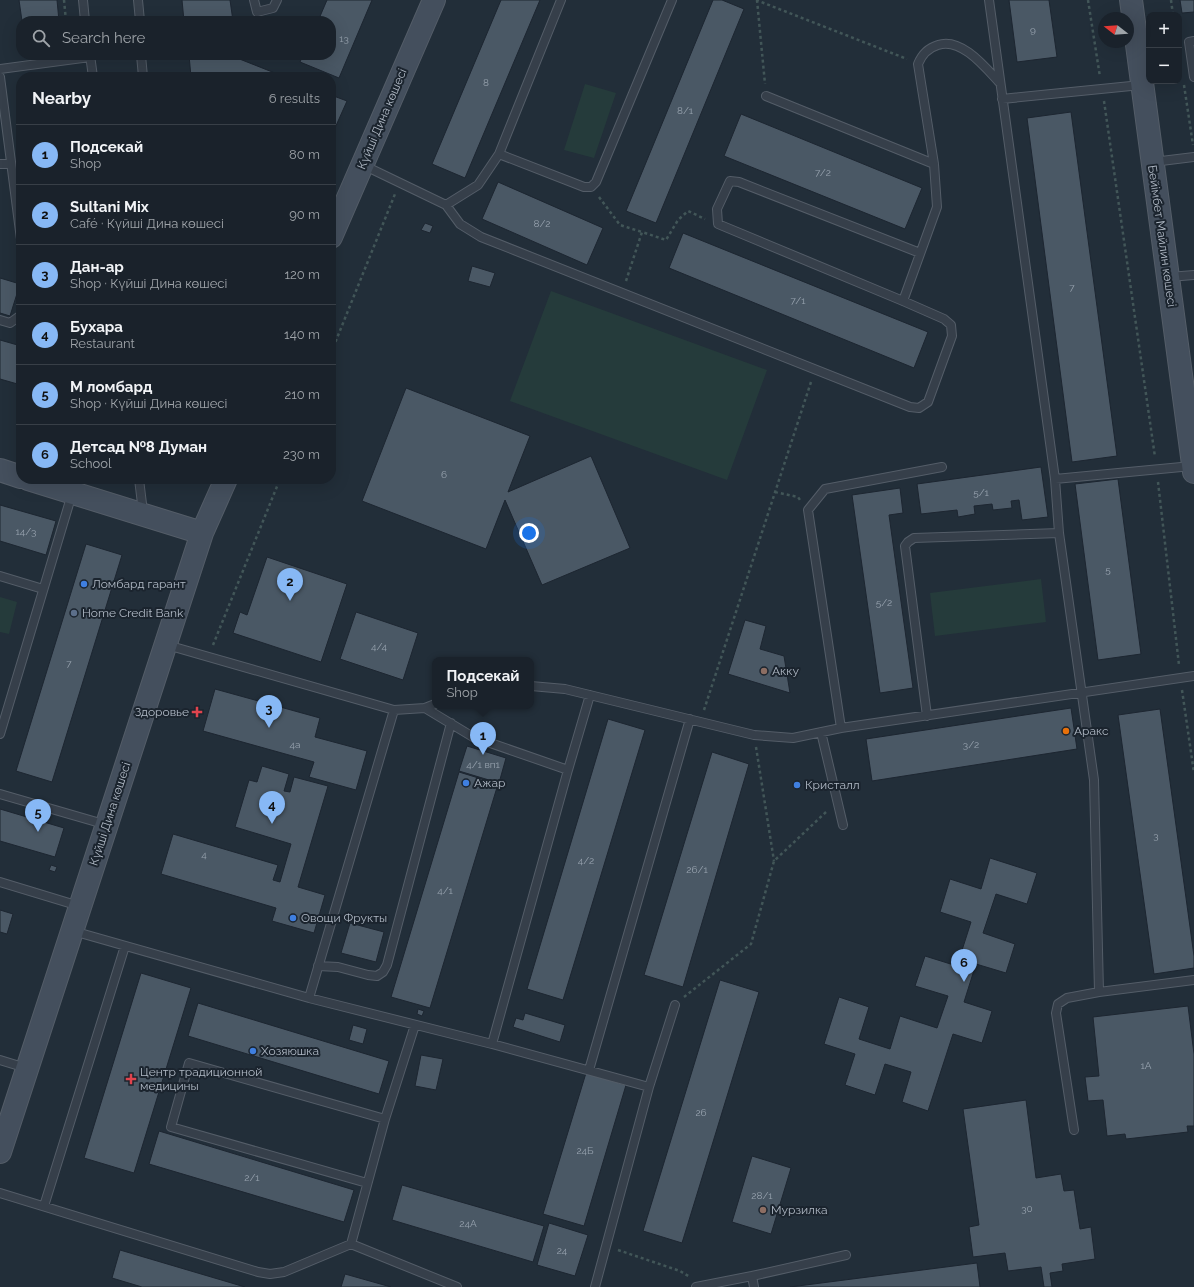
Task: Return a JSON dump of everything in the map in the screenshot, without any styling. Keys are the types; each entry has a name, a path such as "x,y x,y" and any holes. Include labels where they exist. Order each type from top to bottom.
{"street":[{"name":"Күйші Дина көшесі","path":"336,225 434,0"},
{"name":"Бейімбет Майлин көшесі","path":"1131,0 1194,469"},
{"path":"0,470 16,475"},
{"path":"44,484 202,534"},
{"name":"Күйші Дина көшесі","path":"0,1152 202,534 224,484"}],"lane":[{"path":"83,0 85,16"},
{"path":"138,0 140,16"},
{"path":"254,0 257,12 273,8 277,0"},
{"path":"446,205 478,185 499,154 560,0"},
{"path":"499,154 584,187 591,187 596,182 672,0"},
{"path":"989,0 1055,480 1059,533 1083,692 1094,780 1099,992"},
{"path":"1194,41 1189,42 1194,77"},
{"path":"903,301 937,207 934,164 918,64 922,55 932,47 943,43 952,43 963,49 980,62 1000,82"},
{"path":"0,69 62,60"},
{"path":"90,60 92,72"},
{"path":"142,60 143,72"},
{"path":"0,77 16,202"},
{"path":"1002,99 1142,85"},
{"path":"766,96 934,164"},
{"path":"1152,163 1194,157"},
{"path":"0,164 11,164"},
{"path":"362,164 446,205 460,224 481,237 815,370 910,407 919,408 928,402 952,336 951,325 944,319 903,301 718,224 718,209 730,181 739,182 920,253"},
{"path":"1168,277 1194,274"},
{"path":"0,320 10,323 16,319"},
{"path":"841,728 808,510 825,489 942,467"},
{"path":"1055,480 1156,469 1194,469"},
{"path":"140,484 143,515"},
{"path":"1,729 72,493"},
{"path":"927,716 905,546 914,538 1059,533"},
{"path":"0,576 43,589"},
{"path":"166,644 394,710 425,708 432,705"},
{"path":"534,686 565,689 754,734 792,738 841,728 1194,676"},
{"path":"492,1044 590,695"},
{"path":"425,708 473,737 568,770"},
{"path":"309,998 394,710"},
{"path":"589,1070 690,719"},
{"path":"318,966 338,967 377,976 383,972 387,965 450,724"},
{"path":"821,732 836,802 843,825"},
{"path":"0,794 107,826"},
{"path":"0,882 80,907"},
{"path":"73,930 309,998 492,1044 649,1087"},
{"path":"44,1206 125,946"},
{"path":"1074,1130 1056,1013 1058,1004 1067,998 1099,992 1194,980"},
{"path":"595,1287 649,1087 675,1005"},
{"path":"351,1244 385,1119 415,1025"},
{"path":"0,1060 27,1069"},
{"path":"367,1183 171,1127 189,1063 385,1119"},
{"path":"0,1193 258,1272 270,1274 284,1272 351,1244 457,1287"},
{"path":"700,1286 846,1255"},
{"path":"752,1276 754,1287"}],"path":[{"path":"64,0 66,16"},
{"path":"766,96 756,0 918,64"},
{"path":"1088,0 1156,469 1180,678 1194,774"},
{"path":"1171,0 1173,12"},
{"path":"1182,78 1194,152"},
{"path":"336,341 400,182"},
{"path":"591,187 620,225 666,240 678,220 688,211 718,224"},
{"path":"622,293 642,232"},
{"path":"700,722 815,370"},
{"path":"208,656 278,484"},
{"path":"775,492 798,497 808,510"},
{"path":"675,1005 751,944 774,861 754,734"},
{"path":"774,861 836,802"},
{"path":"607,1246 680,1271 700,1286"}],"green space":[{"path":"585,84 616,93 594,158 564,150"},
{"path":"551,291 767,370 727,480 510,401"},
{"path":"1041,579 1046,622 935,636 930,593"},
{"path":"0,597 17,602 9,634 0,632"}],"building":[{"path":"19,0 57,0 59,16 21,16"},
{"path":"182,0 230,0 232,16 184,16"},
{"path":"327,0 372,0 339,78 336,77 336,72 324,72 300,62 301,60 336,60 336,16 320,16"},
{"path":"501,0 540,0 465,178 432,164"},
{"path":"713,0 722,0 744,9 656,223 626,211"},
{"path":"1009,0 1049,0 1057,57 1017,62"},
{"path":"1180,0 1194,0 1194,12 1182,12"},
{"path":"189,60 242,60 272,72 191,72"},
{"path":"336,97 347,101 336,126"},
{"path":"1071,112 1117,456 1072,462 1027,118"},
{"path":"741,114 922,188 905,229 724,156"},
{"path":"498,182 603,228 587,265 482,219"},
{"path":"425,223 433,226 430,233 421,230"},
{"path":"683,233 928,332 914,368 669,268"},
{"path":"472,266 495,273 490,287 468,281"},
{"path":"0,278 16,283 16,297 10,316 0,313"},
{"path":"0,340 16,345 16,384 0,379"},
{"path":"406,388 530,436 508,492 591,456 630,548 542,585 505,500 486,549 362,501"},
{"path":"1041,467 1048,517 1022,520 1019,500 1011,501 1012,508 993,510 992,504 974,506 975,514 958,517 957,510 921,514 917,484"},
{"path":"1118,479 1141,654 1098,660 1075,484"},
{"path":"900,488 903,513 889,515 913,688 880,693 852,495"},
{"path":"0,505 56,521 46,555 0,541"},
{"path":"86,544 122,555 52,782 16,771"},
{"path":"267,557 347,584 321,662 233,633 240,612 247,615"},
{"path":"356,612 418,633 403,680 340,659"},
{"path":"745,620 766,626 760,649 784,656 790,693 728,674"},
{"path":"215,689 320,718 315,737 367,751 356,790 309,777 314,762 203,731"},
{"path":"1071,708 1077,749 872,781 866,739"},
{"path":"1160,709 1194,956 1194,968 1154,974 1118,715"},
{"path":"608,719 645,730 563,1000 527,989"},
{"path":"467,746 506,758 499,783 459,771"},
{"path":"712,752 749,764 683,987 644,975"},
{"path":"262,766 289,774 284,791 290,792 294,777 328,786 298,887 325,895 314,933 272,921 276,908 161,874 173,834 278,865 273,880 280,882 291,844 235,827 249,780 257,782"},
{"path":"459,772 498,784 430,1008 391,997"},
{"path":"0,809 64,828 55,857 0,841"},
{"path":"990,858 1037,873 1027,904 996,894 983,933 1015,944 1006,973 976,964 964,1002 992,1011 982,1043 953,1034 928,1111 902,1102 911,1072 885,1064 875,1095 845,1085 855,1054 824,1044 839,997 869,1007 859,1039 890,1049 900,1016 937,1028 948,996 915,986 925,956 957,966 971,922 940,912 950,879 981,889"},
{"path":"51,865 57,867 55,872 49,870"},
{"path":"0,910 13,914 7,934 0,932"},
{"path":"350,923 384,932 376,962 341,953"},
{"path":"141,973 191,988 134,1173 84,1158"},
{"path":"720,980 759,992 682,1243 643,1231"},
{"path":"198,1003 389,1061 379,1094 188,1036"},
{"path":"1188,1006 1194,1054 1194,1126 1187,1126 1188,1132 1126,1139 1125,1134 1107,1136 1103,1100 1088,1101 1085,1077 1099,1076 1093,1017"},
{"path":"418,1009 424,1011 422,1016 417,1014"},
{"path":"525,1013 565,1025 560,1042 513,1027 516,1018 523,1020"},
{"path":"353,1025 367,1029 363,1044 349,1040"},
{"path":"421,1055 443,1059 436,1090 415,1086"},
{"path":"586,1073 626,1085 584,1226 543,1214"},
{"path":"1026,1100 1036,1178 1061,1174 1064,1191 1074,1190 1080,1229 1091,1227 1095,1259 1062,1264 1063,1271 1050,1273 1052,1287 1044,1287 1041,1267 1008,1271 1005,1253 973,1257 969,1227 979,1225 963,1109"},
{"path":"159,1131 354,1190 344,1222 149,1164"},
{"path":"752,1156 791,1168 771,1234 732,1222"},
{"path":"402,1185 544,1226 533,1262 392,1220"},
{"path":"549,1223 588,1235 575,1276 537,1265"},
{"path":"120,1250 245,1287 142,1287 112,1278"},
{"path":"977,1263 980,1287 790,1287"},
{"path":"345,1274 391,1287 341,1287"}],"place":[{"name":"Ломбард гарант","path":"84,584"},
{"name":"Sultani Mix","path":"290,601"},
{"name":"Home Credit Bank","path":"74,613"},
{"name":"Акку","path":"764,671"},
{"name":"Здоровье","path":"197,712"},
{"name":"Дан-ар","path":"269,728"},
{"name":"Аракс","path":"1066,731"},
{"name":"Подсекай","path":"483,755"},
{"name":"Ажар","path":"466,783"},
{"name":"Кристалл","path":"797,785"},
{"name":"Бухара","path":"272,824"},
{"name":"М ломбард","path":"38,832"},
{"name":"Овощи Фрукты","path":"293,918"},
{"name":"Детсад №8 Думан","path":"964,982"},
{"name":"Хозяюшка","path":"253,1051"},
{"name":"Центр традиционной медицины","path":"131,1079"},
{"name":"Мурзилка","path":"763,1210"}]}
